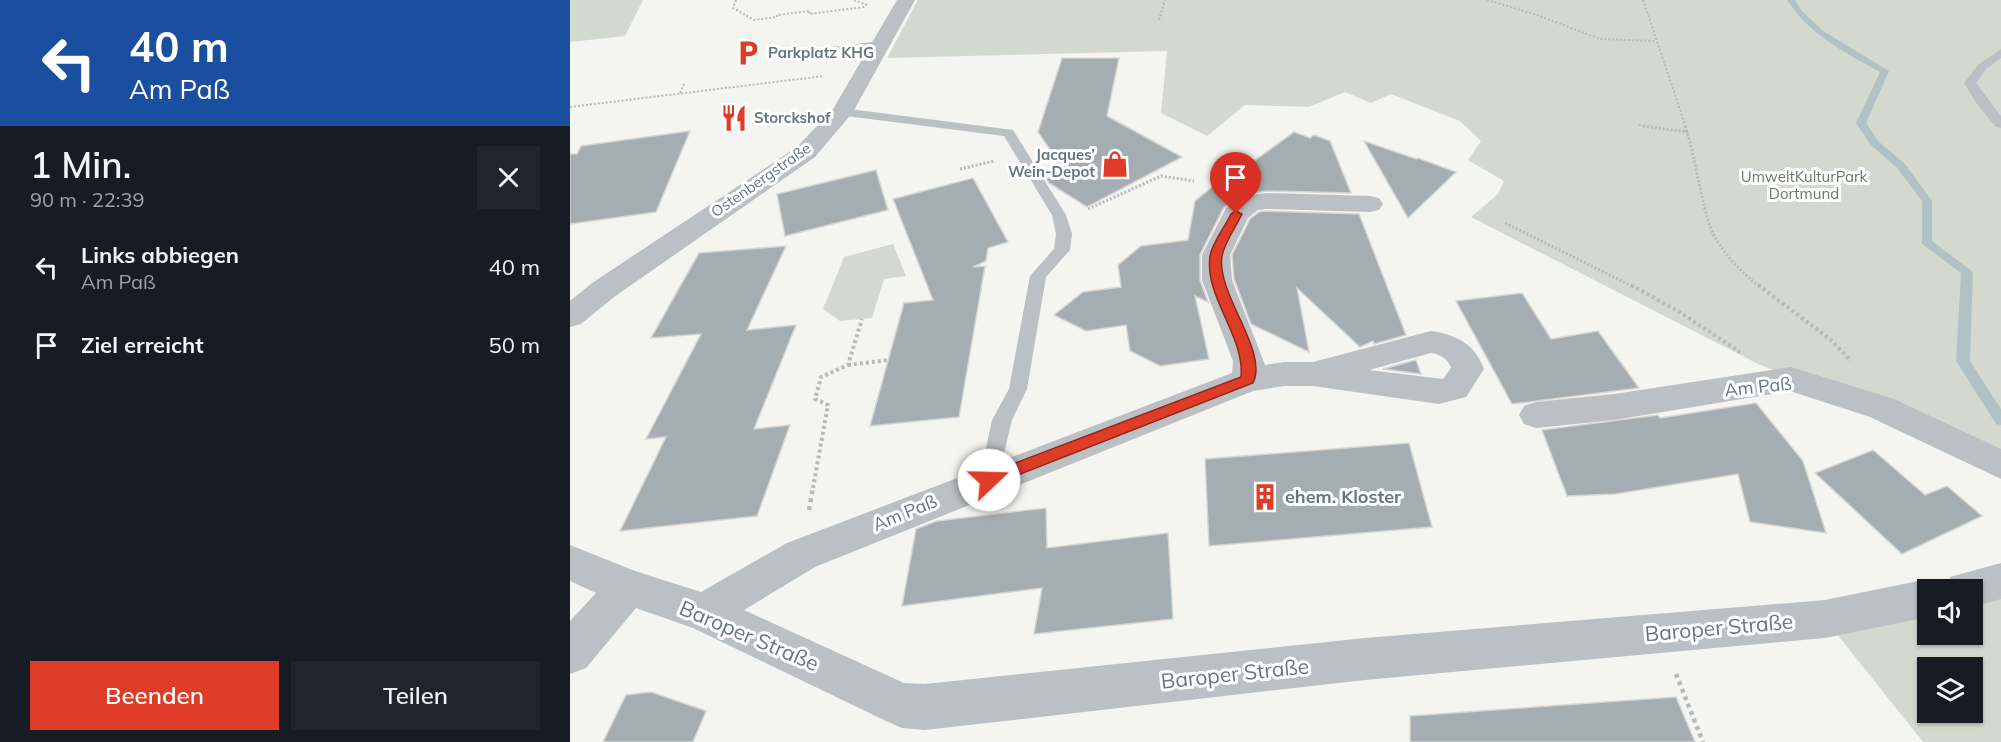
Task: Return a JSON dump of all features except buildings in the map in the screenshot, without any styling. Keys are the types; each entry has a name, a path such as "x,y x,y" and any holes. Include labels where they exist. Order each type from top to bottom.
{"street":[{"name":"Ostenbergstraße","path":"570,317 603,290 806,152 842,112 906,0"},
{"path":"1248,380 1249,361 1217,280 1216,255 1236,214 1250,203 1266,201 1370,204"},
{"name":"Am Paß","path":"705,614 747,586 801,555 989,480 1248,380 1284,374 1313,374"},
{"name":"Am Paß","path":"1536,415 1614,407 1791,379 1882,408 2001,465"},
{"name":"Baroper Straße","path":"570,563 628,587 705,614 902,705 925,707 1365,659 1826,619 1917,600"},
{"path":"1983,586 2001,581"},
{"path":"570,652 628,587"}],"lane":[{"path":"831,50 881,44"},
{"path":"2001,52 1982,68 1970,83 1981,101 2001,124"},
{"path":"842,112 1008,133 1059,215 1064,234 1062,250 1038,276 1018,389 1002,420 989,480"}],"path":[{"path":"736,0 733,8 754,20 829,11"},
{"path":"854,0 870,7"},
{"path":"1159,20 1165,0"},
{"path":"1486,0 1600,39 1655,41"},
{"path":"1643,0 1655,41 1688,132 1710,228 1739,271 1832,340 1865,376 1877,393 1882,408"},
{"path":"777,17 777,15 796,12 810,11 810,14"},
{"path":"570,107 867,70"},
{"path":"680,93 684,84"},
{"path":"1639,125 1688,132"},
{"path":"1081,212 1161,176 1194,181"},
{"path":"1505,223 1602,269 1678,311 1741,353 1791,379"},
{"path":"848,365 862,319"},
{"path":"801,555 828,405 815,399 821,377 848,365 888,360"},
{"path":"1674,669 1703,742"}],"green space":[{"path":"570,0 643,0 625,36 570,42"},
{"name":"UmweltKulturPark Dortmund","path":"918,0 2001,0 2001,465 1882,408 1760,365 1471,217 1498,194 1504,181 1468,160 1481,141 1460,121 1391,94 1371,103 1345,92 1309,107 1245,105 1207,136 1161,113 1167,51 887,58"},
{"path":"893,244 906,276 884,279 872,318 840,321 823,309 844,257"},
{"path":"2001,581 2001,742 1923,742 1825,619 1917,600 1917,645 1983,645 1983,587"}],"waterway":[{"path":"1791,0 1799,12 1820,33 1885,71 1861,123 1874,143 1901,166 1927,201 1926,242 1967,272 1963,361 2001,420"}],"place":[{"name":"Parkplatz KHG","path":"748,53"},
{"name":"Storckshof","path":"734,118"},
{"name":"Jacques’ Wein-Depot","path":"1115,164"},
{"name":"ehem. Kloster","path":"1265,497"}],"route":[{"path":"989,480 1248,380 1249,361 1217,280 1216,255 1236,214"}]}
